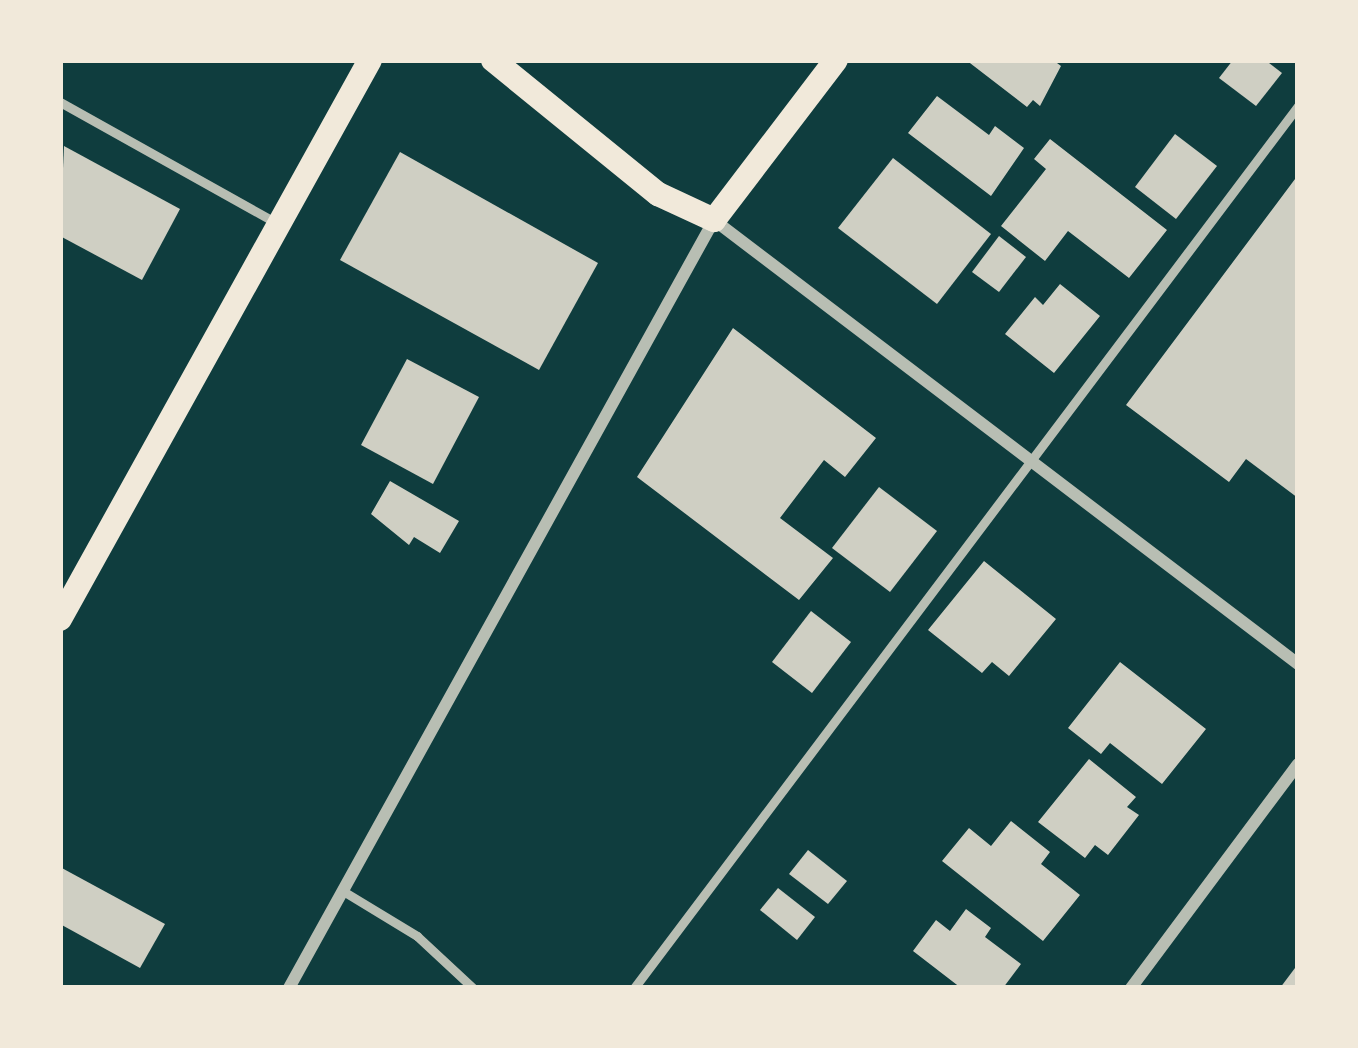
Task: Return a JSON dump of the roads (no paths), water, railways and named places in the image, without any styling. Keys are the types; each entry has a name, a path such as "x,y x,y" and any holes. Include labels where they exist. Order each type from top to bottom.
{"main road":[{"path":"60,619 370,60"},
{"path":"494,60 658,194 714,220 836,60"}],"street":[{"path":"289,988 714,220 1298,664"},
{"path":"1131,988 1298,764"}],"lane":[{"path":"60,102 277,223"},
{"path":"634,988 1298,106"},
{"path":"343,891 417,936 472,988"}]}
